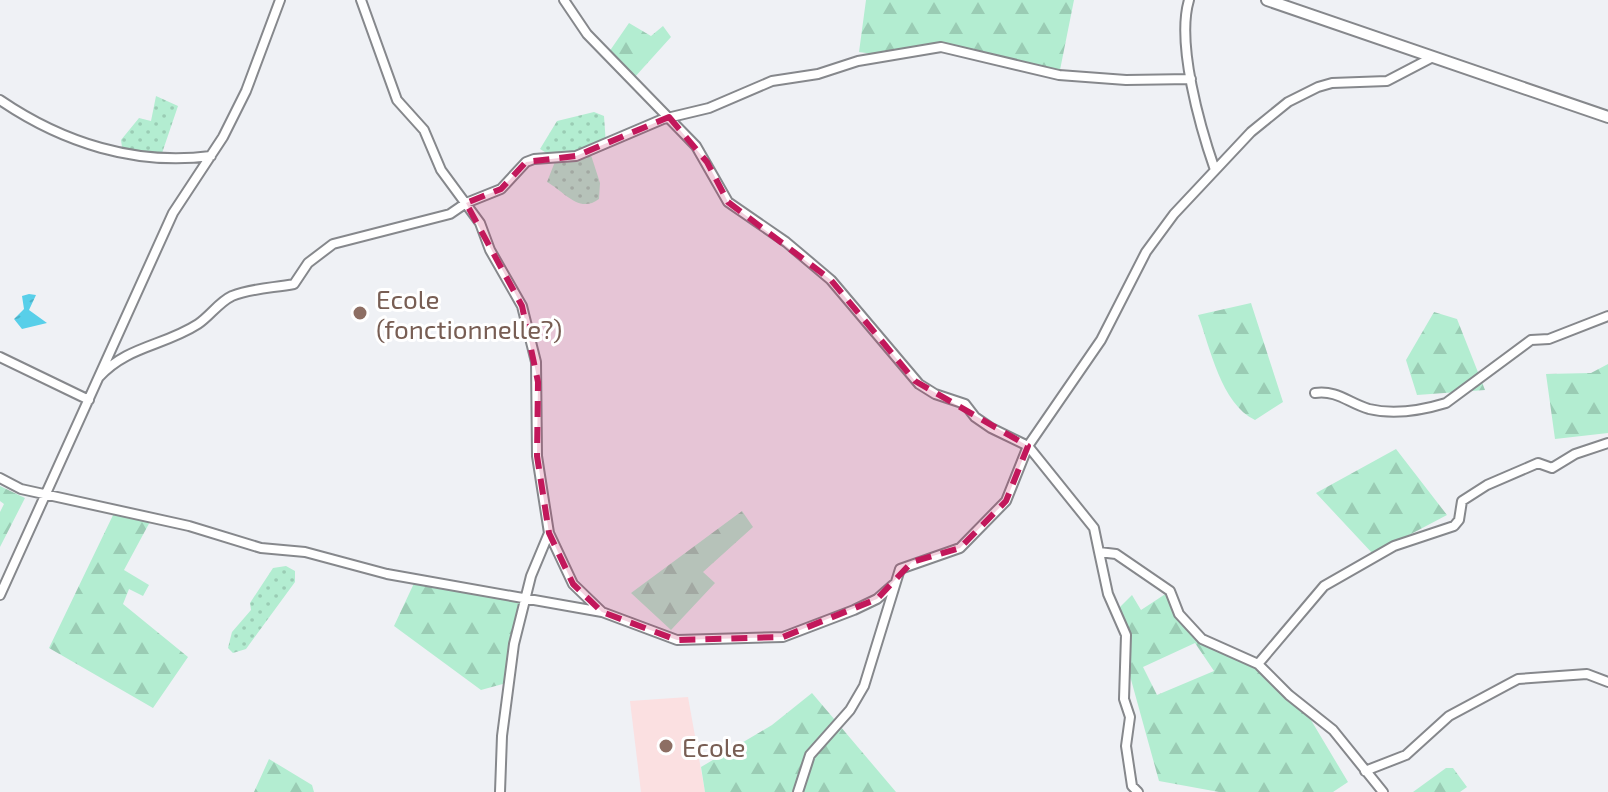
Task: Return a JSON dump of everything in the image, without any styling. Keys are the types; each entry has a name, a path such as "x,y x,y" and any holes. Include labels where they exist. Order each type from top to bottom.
{"street":[{"path":"0,595 173,213 211,156 246,91 280,0"},
{"path":"361,0 397,100 424,130 441,170 480,223 490,250 522,306 538,382 537,456 549,533 573,584 602,612"},
{"path":"564,0 587,34 696,146 728,202 786,242 831,280 919,384 965,404 975,417 991,428 1028,446 1094,528 1108,594 1126,635 1124,699 1130,717 1126,746 1132,786 1138,792"},
{"path":"1189,0 1184,28 1191,79 1215,170"},
{"path":"1267,0 1608,117"},
{"path":"99,377 125,354 172,338 200,323 227,298 258,289 294,284 308,263 333,244 432,220 501,189 526,162 576,156 669,117 709,108 772,81 818,74 858,61 941,47 1059,75 1126,80 1191,79"},
{"path":"798,792 810,755 850,710 864,686 900,569 960,548 1006,501 1028,446 1091,358 1146,252 1174,214 1270,115 1303,93 1332,83 1387,81 1433,57"},
{"path":"0,100 73,139 112,151 143,159 211,156"},
{"path":"1315,393 1336,392 1369,409 1405,411 1437,406 1446,403 1531,340 1549,339 1608,316"},
{"path":"0,357 89,400"},
{"path":"1258,664 1324,586 1394,546 1454,526 1459,520 1462,501 1487,485 1538,463 1552,468 1575,454 1608,443"},
{"path":"0,478 45,495 189,526 261,548 305,552 387,574 602,612 677,640 761,640 803,631 877,599 894,584"},
{"path":"500,792 502,736 514,644 531,576 549,533"},
{"path":"1099,552 1116,554 1162,584 1170,591 1179,614 1202,639 1258,664 1289,695 1333,730 1383,792"},
{"path":"1365,771 1406,755 1449,716 1518,679 1587,674 1608,682"}],"highlighted area":[{"path":"669,117 707,162 728,202 831,280 915,381 1028,446 1006,501 960,548 912,562 877,599 783,637 677,640 602,612 573,584 549,533 537,456 538,382 522,306 466,203 501,189 526,162 576,156"}],"shaded area":[{"name":"Ecole","path":"688,697 705,792 641,792 630,701"}],"green space":[{"path":"866,0 1074,0 1059,75 941,47 895,57 859,52"},
{"path":"629,23 651,36 663,26 671,37 634,78 609,52"},
{"path":"156,96 178,106 160,159 123,154 121,140 139,118 151,121"},
{"path":"594,112 604,116 606,145 590,152 600,183 599,199 585,204 572,200 547,182 556,159 540,149 557,121"},
{"path":"1251,303 1283,402 1255,420 1243,412 1225,388 1198,315"},
{"path":"1434,312 1457,319 1485,390 1417,395 1406,360"},
{"path":"1608,364 1608,433 1555,439 1546,374 1591,373"},
{"path":"1396,449 1447,515 1373,554 1316,493"},
{"path":"0,486 25,498 0,547 0,512 4,504 0,501"},
{"path":"115,511 152,518 124,570 149,585 143,596 129,589 123,604 188,657 153,708 49,648"},
{"path":"742,511 753,527 703,572 715,583 671,630 631,593"},
{"path":"286,566 295,571 295,582 246,649 233,653 228,648 232,632 251,610 250,603 273,568"},
{"path":"416,579 526,597 510,682 481,690 394,626"},
{"path":"1170,591 1179,614 1202,639 1254,661 1302,705 1348,782 1333,792 1219,792 1159,781 1127,665 1126,635 1116,611 1132,595 1141,610","holes":["1195,643 1214,671 1157,695 1143,667"]},
{"path":"812,693 896,792 705,792 701,767 772,725"},
{"path":"269,759 312,785 314,792 254,792"},
{"path":"1446,768 1453,768 1467,787 1460,792 1413,792"}],"water":[{"path":"36,295 29,310 47,323 22,329 14,319 24,309 22,296"}],"place":[{"name":"Ecole (fonctionnelle?)","path":"360,313"},
{"name":"Ecole","path":"666,746"}]}
